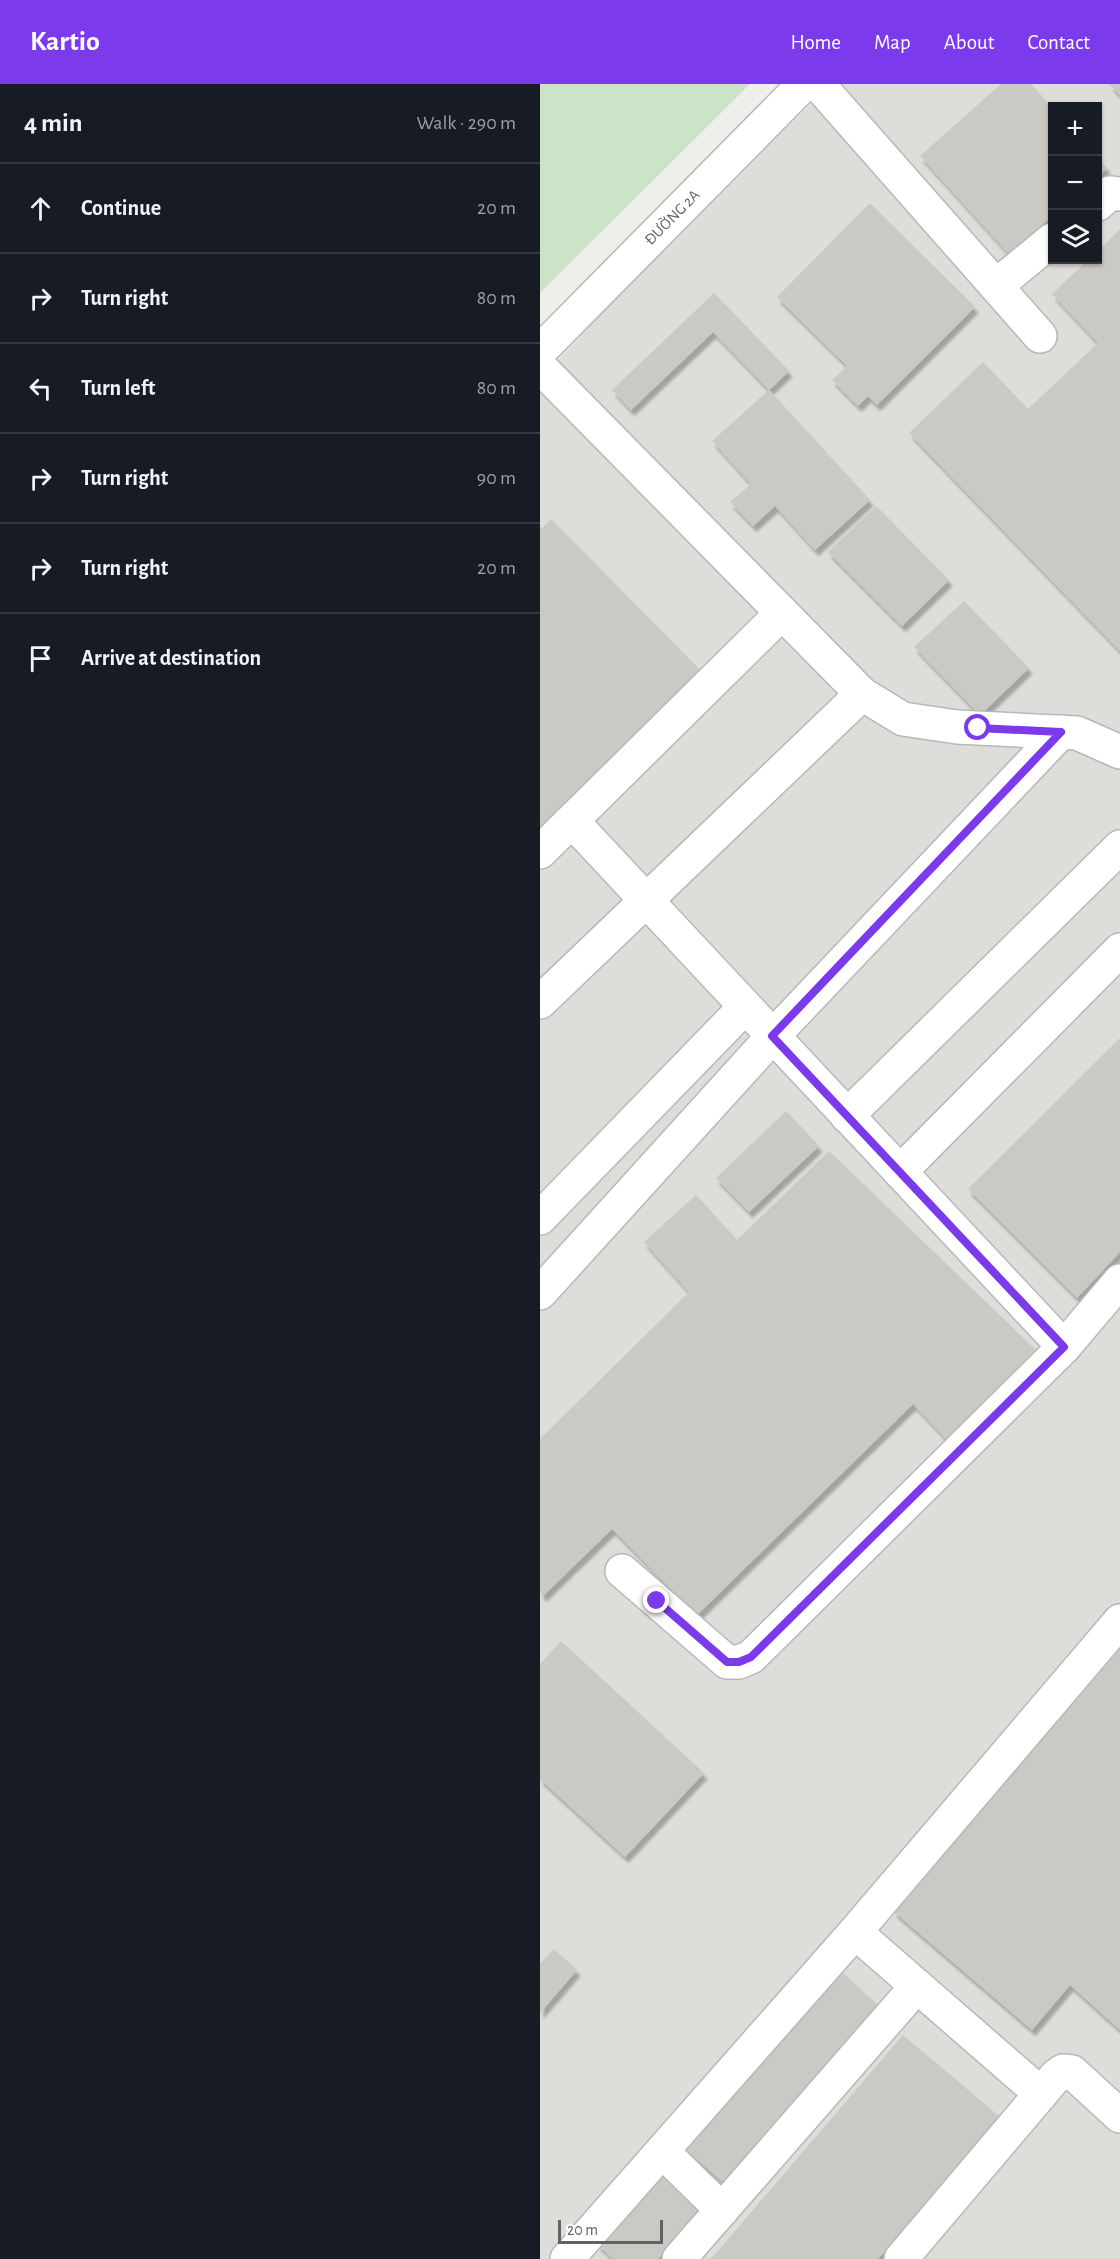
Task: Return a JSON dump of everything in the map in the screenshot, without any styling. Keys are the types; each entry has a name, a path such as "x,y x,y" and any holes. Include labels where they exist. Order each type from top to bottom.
{"street":[{"name":"ĐƯỜNG 2A","path":"540,351 804,84"},
{"path":"818,84 1040,336"},
{"path":"1102,200 1110,193 1120,194"},
{"path":"996,286 1048,244"},
{"path":"540,367 862,694 903,719 957,727 1077,733 1120,752"},
{"path":"540,852 782,614"},
{"path":"540,1002 862,694"},
{"path":"540,1293 772,1036 1061,732"},
{"path":"572,822 1064,1347"},
{"path":"847,1116 1120,847"},
{"path":"900,1173 1118,955"},
{"path":"540,1218 745,1007"},
{"path":"622,1570 727,1662 739,1662 751,1657 1064,1347 1120,1281"},
{"path":"579,2255 662,2151 855,1932 1120,1621"},
{"path":"855,1932 1041,2094"},
{"path":"680,2259 917,1986"},
{"path":"901,2259 1056,2076 1063,2071 1072,2072 1120,2116"},
{"path":"662,2151 722,2210"}],"shaded area":[{"path":"832,84 1120,84 1120,2259 540,2259 540,380 674,236"}],"green space":[{"path":"540,84 750,84 540,293"}],"building":[{"path":"1001,84 1031,84 1048,103 1048,220 1009,254 920,156"},
{"path":"1109,84 1120,84 1120,95"},
{"path":"1102,162 1107,168 1102,172"},
{"path":"870,203 975,307 877,405 868,396 858,406 832,380 847,366 777,297"},
{"path":"1120,229 1120,651 909,433 983,362 1028,409 1098,343 1052,294 1084,264 1102,264 1102,247"},
{"path":"714,293 789,371 769,390 713,332 631,410 612,390"},
{"path":"769,390 870,500 815,550 775,506 753,526 730,502 751,484 712,441"},
{"path":"876,506 949,580 902,626 828,552"},
{"path":"551,519 702,672 540,831 540,530"},
{"path":"964,601 1029,668 980,715 914,647"},
{"path":"1120,1038 1120,1252 1077,1298 968,1189"},
{"path":"786,1111 819,1146 749,1212 716,1178"},
{"path":"829,1151 1040,1354 951,1444 913,1404 697,1615 612,1529 543,1596 540,1592 540,1439 689,1292 644,1242 696,1195 737,1240"},
{"path":"561,1641 704,1773 625,1857 540,1779 540,1664"},
{"path":"1120,1649 1120,2030 1070,1985 1032,2030 893,1911"},
{"path":"554,1949 577,1970 540,2013 540,1964"},
{"path":"843,1973 880,2007 723,2182 685,2149"},
{"path":"903,2035 1000,2117 878,2259 711,2259"},
{"path":"663,2172 704,2209 658,2259 613,2259 597,2244"}],"route":[{"path":"657,1601 727,1662 739,1662 751,1657 1064,1347 772,1036 1061,732 978,728"}]}
